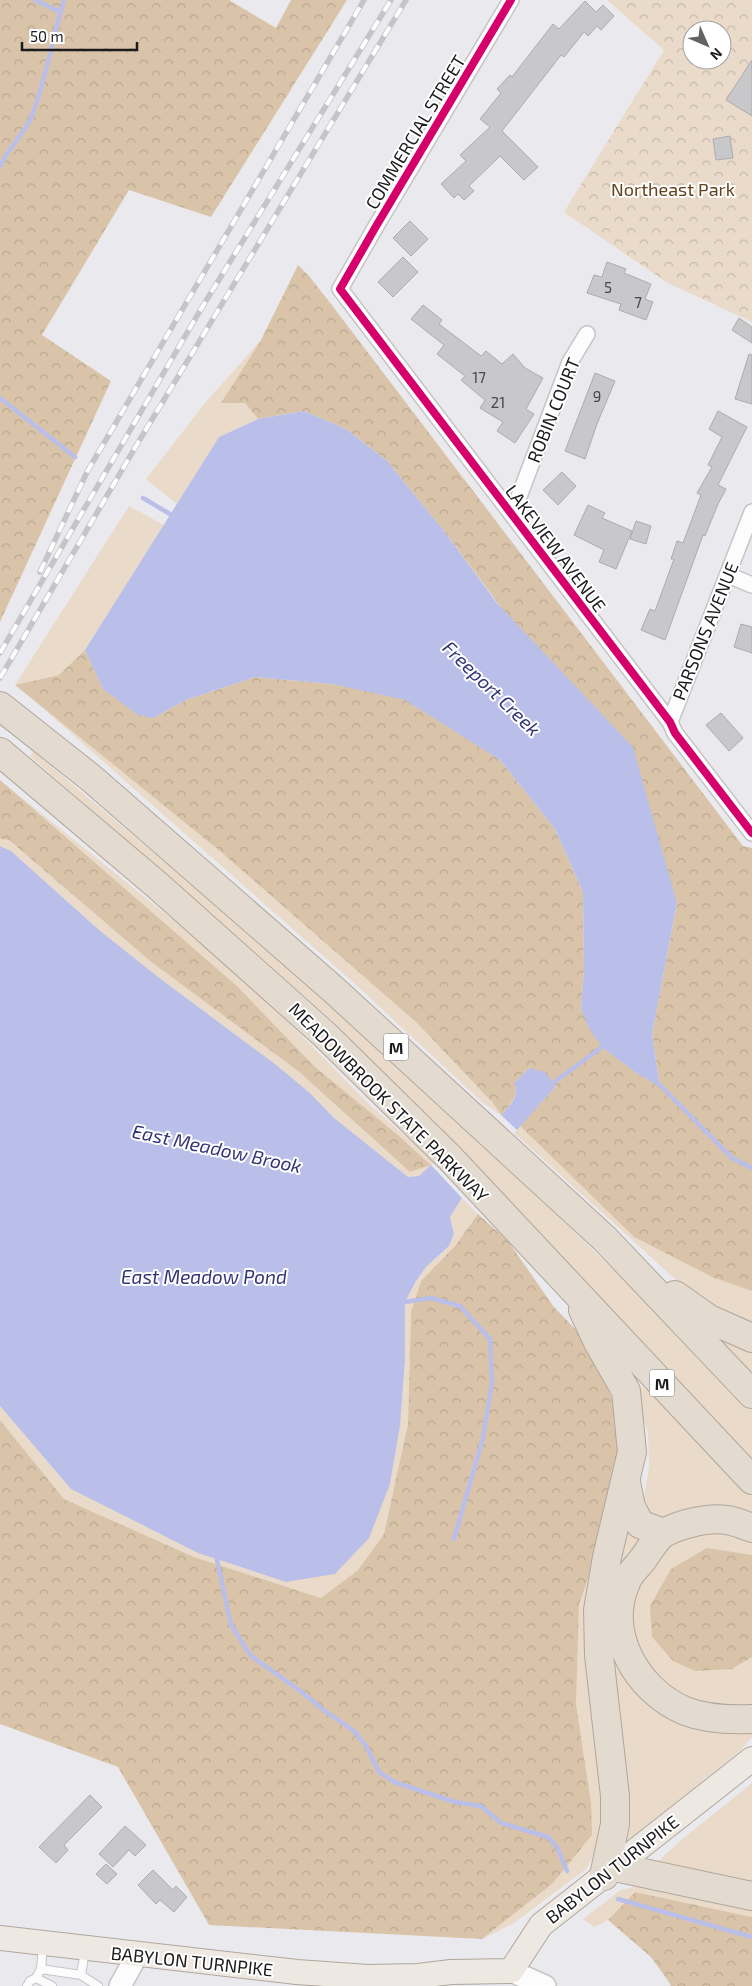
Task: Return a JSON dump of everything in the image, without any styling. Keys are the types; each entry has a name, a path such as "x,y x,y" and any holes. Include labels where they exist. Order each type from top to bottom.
{"highway":[{"name":"M","path":"10,714 91,778 334,990 605,1239 752,1394"},
{"name":"MEADOWBROOK STATE PARKWAY","path":"1,753 157,885 324,1034 449,1158 752,1480"},
{"path":"624,1258 708,1320 752,1338"},
{"path":"572,1287 599,1344 626,1391 632,1452 607,1557 598,1610 599,1655 615,1796 615,1824 609,1872 752,1896"},
{"path":"626,1482 631,1507 640,1524 663,1533"},
{"path":"752,1528 727,1520 697,1521 663,1533 627,1580 620,1604 619,1623 624,1650 640,1678 663,1699 685,1711 701,1715 727,1720 752,1719"}],"main road":[{"name":"BABYLON TURNPIKE","path":"0,1938 297,1972 368,1977 418,1976 451,1972 507,1978 541,1925 752,1759"}],"street":[{"name":"COMMERCIAL STREET","path":"345,280 374,228 512,0"},
{"name":"LAKEVIEW AVENUE","path":"345,280 340,289 670,722 676,733 752,833"},
{"name":"ROBIN COURT","path":"512,515 570,362 587,334"},
{"name":"PARSONS AVENUE","path":"670,722 752,512"},
{"path":"728,575 752,585"},
{"path":"120,1986 137,1955"},
{"path":"507,1978 546,1986"}],"lane":[{"path":"27,1986 30,1981 36,1978 40,1969 43,1943"},
{"path":"81,1975 85,1949"},
{"path":"40,1969 81,1975 98,1986"},
{"path":"36,1978 52,1986"}],"green space":[{"path":"0,0 229,0 276,28 291,0 347,0 211,217 129,190 42,335 111,381 0,622"},
{"name":"Northeast Park","path":"607,0 752,0 752,322 666,282 564,212 664,50"},
{"path":"298,265 331,304 743,846 752,848 752,1291 714,1278 634,1237 520,1126 556,1086 529,1068 515,1082 515,1096 501,1115 493,1103 417,1023 221,852 15,685 59,675 85,650 103,689 153,718 186,700 255,677 332,684 407,698 500,760 555,829 583,892 584,971 581,1010 635,1072 660,1086 652,1034 677,903 500,606 444,531 387,461 346,429 304,411 258,419 245,403 221,403 261,340"},
{"path":"261,340 222,402 245,403 258,419 219,437 177,504 146,479 205,403"},
{"path":"129,506 164,525 85,650 59,675 15,685"},
{"path":"38,704 221,852 417,1023 493,1103 501,1115 482,1102 354,983"},
{"path":"33,751 330,1002 506,1165 679,1334 752,1410 752,1458 498,1190 331,1019 30,756"},
{"path":"0,780 204,945 286,1020 371,1106 435,1162 419,1176 408,1177 334,1118 310,1093 275,1064 162,980 99,930 11,851 0,846 0,839 9,840 150,961 298,1071 410,1172 431,1165 314,1066 237,986"},
{"path":"0,780 237,986 314,1066 431,1165 410,1172 298,1071 150,961 9,840 0,839"},
{"path":"520,1126 634,1237 714,1278 752,1291 752,1327 739,1324 684,1287 514,1133"},
{"path":"462,1198 478,1214 455,1246 421,1281 411,1312 408,1424 384,1534 358,1570 321,1598 194,1557 64,1499 0,1420 0,1406 71,1489 198,1553 286,1582 390,1484 400,1426 405,1360 405,1302 426,1267 449,1246 454,1234 450,1217"},
{"path":"478,1214 508,1241 554,1307 588,1342 614,1403 618,1429 616,1482 603,1534 579,1605 576,1704 591,1803 592,1835 552,1884 482,1939 209,1925 118,1767 0,1724 0,1420 64,1499 194,1557 321,1598 358,1570 384,1534 408,1424 411,1312 421,1281 455,1246"},
{"path":"704,1323 752,1347 752,1374"},
{"path":"628,1377 656,1396 752,1496 752,1519 654,1526 643,1504 649,1467 648,1433"},
{"path":"627,1517 652,1537 626,1566 631,1680 752,1728 752,1737 740,1751 627,1841 621,1828 606,1625"},
{"path":"713,1526 752,1534 752,1715 708,1710 665,1691 633,1650 629,1605 642,1565 671,1540"},
{"path":"603,1534 607,1834 586,1869 514,1923 482,1939 552,1884 591,1803 576,1704 579,1605"},
{"path":"707,1548 752,1555 752,1657 732,1669 695,1671 673,1661 652,1637 650,1606 671,1569"},
{"path":"752,1783 752,1888 653,1866 680,1841"},
{"path":"637,1886 752,1904 752,1917 635,1892 608,1920 594,1927 583,1919 621,1890"},
{"path":"635,1892 752,1917 752,1986 670,1986 651,1957 608,1920"}],"water":[{"path":"304,411 346,429 387,461 444,531 497,603 633,747 677,903 652,1034 660,1087 635,1072 602,1047 589,1028 581,1009 584,971 583,892 555,829 500,760 405,700 332,684 255,677 186,700 153,718 138,715 103,689 85,650 219,437 258,419"},
{"name":"East Meadow Pond","path":"0,846 11,851 99,930 162,980 275,1064 310,1093 334,1118 408,1177 419,1176 431,1165 462,1198 450,1217 454,1234 449,1246 426,1267 405,1302 405,1360 400,1426 390,1484 369,1538 335,1574 286,1582 198,1553 71,1489 0,1406"},
{"path":"529,1068 545,1072 556,1086 517,1130 501,1115 515,1097 516,1088 514,1083"}],"building":[{"path":"585,1 596,12 603,5 614,16 601,30 597,26 588,36 584,32 564,57 561,55 502,131 538,167 524,180 500,156 469,186 474,191 464,200 458,194 454,198 441,184 466,161 460,155 490,127 480,119 501,93 497,89 510,75 512,77 553,24 559,29"},
{"path":"752,60 752,116 726,100"},
{"path":"730,136 733,158 716,160 713,139"},
{"path":"410,221 428,239 411,256 393,238"},
{"path":"403,257 418,272 393,297 378,282"},
{"path":"607,262 626,269 624,273 651,284 645,299 653,302 646,320 619,310 621,304 587,293 594,275 602,277"},
{"path":"423,305 442,320 439,324 481,356 486,351 502,364 513,354 525,368 543,378 526,409 534,414 515,443 497,431 503,422 480,408 485,400 461,380 465,376 437,354 444,345 411,319"},
{"path":"739,318 752,327 752,343 732,330"},
{"path":"749,354 752,355 752,404 735,399"},
{"path":"595,373 615,381 585,459 565,451"},
{"path":"718,411 747,427 718,485 726,489 705,536 703,535 665,640 641,630 650,609 655,611 674,559 671,559 677,541 683,543 701,495 697,493 712,467 708,465 722,437 709,429"},
{"path":"562,472 576,486 558,505 543,490"},
{"path":"588,505 605,513 602,518 632,531 616,569 599,562 604,550 574,535"},
{"path":"636,521 651,526 646,544 630,539"},
{"path":"741,624 752,627 752,653 734,647"},
{"path":"721,713 743,738 729,751 706,725"},
{"path":"90,1795 102,1807 64,1845 68,1850 56,1863 39,1847"},
{"path":"125,1826 146,1845 135,1856 129,1850 113,1867 99,1854"},
{"path":"106,1864 117,1874 107,1884 96,1874"},
{"path":"153,1870 173,1890 176,1886 187,1897 174,1912 160,1900 156,1904 138,1885"}],"waterway":[{"path":"35,0 60,12"},
{"name":"Freeport Creek","path":"0,166 31,118 41,89 64,0"},
{"name":"Freeport Creek","path":"0,398 75,457"},
{"name":"Freeport Creek","path":"143,498 175,517"},
{"path":"549,1086 602,1047"},
{"name":"East Meadow Brook","path":"658,1083 732,1158 752,1168"},
{"path":"401,1299 405,1302 431,1298 460,1306 490,1339 492,1382 483,1438 454,1539"},
{"path":"216,1555 231,1625 251,1656 354,1731 366,1746 379,1772 394,1782 455,1802 481,1806 501,1823 548,1837 557,1847 567,1871"},
{"path":"618,1899 752,1937"}],"railway":[{"path":"40,572 87,472 364,0"},
{"path":"0,653 201,309 391,0"},
{"path":"0,678 139,441 406,0"}],"cycle path":[{"path":"511,0 340,289 670,722 675,733 752,833"}]}
